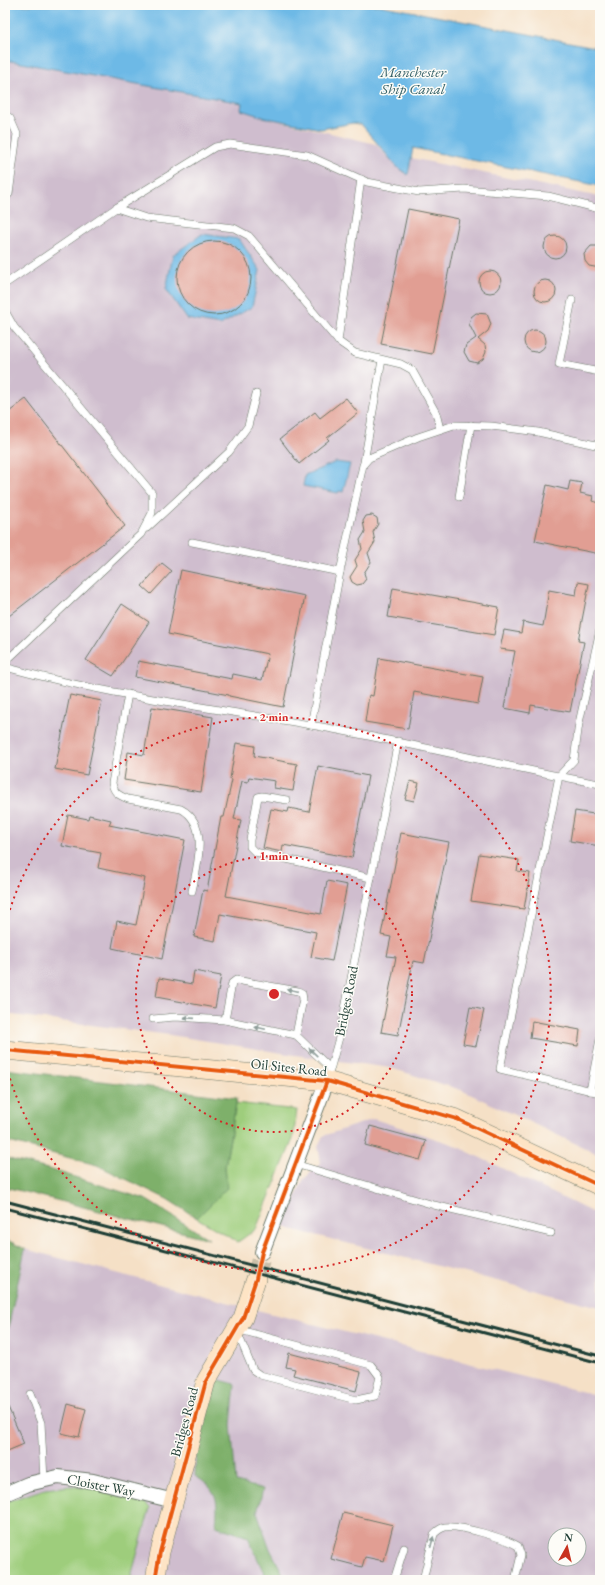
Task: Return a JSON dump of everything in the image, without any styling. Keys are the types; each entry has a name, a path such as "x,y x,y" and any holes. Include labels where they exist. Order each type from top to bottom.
{"street":[{"name":"Oil Sites Road","path":"5,1050 328,1075 457,1119 600,1186"},
{"name":"Bridges Road","path":"262,1252 328,1075"},
{"name":"Bridges Road","path":"155,1580 160,1552 206,1381 243,1318 256,1279"},
{"name":"Cloister Way","path":"5,1494 28,1484 58,1477 93,1481 174,1501"}],"lane":[{"path":"5,114 10,118 17,134 9,194 5,196"},
{"path":"5,284 116,208 215,147 230,144 307,155 367,182 419,192 464,189 548,196 600,209"},
{"path":"338,341 361,179"},
{"path":"116,208 146,218 234,228 249,236 338,341 355,353 401,364 412,370 436,413 440,429"},
{"path":"572,300 559,364 600,372"},
{"path":"5,311 14,327 152,493 152,513 141,534"},
{"path":"311,725 340,572 363,464 382,360"},
{"path":"5,662 229,452 248,426 256,394"},
{"path":"363,464 368,458 418,437 454,425 491,426 538,432 600,446"},
{"path":"459,497 471,425"},
{"path":"192,542 340,572"},
{"path":"600,630 579,723 574,760 559,776 500,1069 600,1093"},
{"path":"5,667 55,681 398,741 600,784"},
{"path":"128,694 112,783 114,790 120,796 181,809 188,812 193,818 200,845 192,891"},
{"name":"Bridges Road","path":"328,1075 340,1034 398,741"},
{"path":"287,800 262,796 258,797 250,840 250,847 255,852 371,878"},
{"path":"225,1020 232,983 236,980 298,991 302,993 303,999 296,1035"},
{"path":"153,1019 175,1017 225,1020 296,1035 328,1075"},
{"path":"590,1091 600,1039"},
{"path":"295,1164 434,1205 551,1233"},
{"path":"236,1329 371,1365 380,1377 375,1396 368,1399 356,1400 260,1375 253,1370 236,1329"},
{"path":"30,1394 41,1423 44,1480"},
{"path":"423,1580 434,1534 445,1527 462,1529 509,1541 518,1546 521,1555 515,1580"},
{"path":"394,1580 404,1548"}],"shaded area":[{"path":"5,60 242,103 263,117 376,144 397,167 408,174 411,158 600,197 600,1155 461,1090 391,1068 295,1055 170,1035 5,1014"},
{"path":"374,1119 452,1144 600,1216 600,1307 283,1227 303,1180 321,1163 318,1146 323,1136"},
{"path":"25,1249 257,1310 600,1396 600,1580 5,1580 5,1342"}],"green space":[{"path":"5,1069 237,1098 225,1167 227,1188 197,1218 167,1199 97,1165 5,1141"},
{"path":"236,1103 297,1110 293,1139 256,1229 238,1242 197,1218 227,1188 225,1167"},
{"path":"5,1158 52,1170 145,1199 209,1239 5,1187"},
{"path":"5,1239 25,1249 5,1342"},
{"path":"216,1379 235,1384 231,1425 236,1482 263,1489 257,1512 270,1549 286,1580 267,1580 248,1537 216,1526 217,1503 213,1491 203,1481 195,1476 196,1456"},
{"path":"71,1486 98,1490 145,1503 150,1508 130,1580 5,1580 5,1502 45,1489"}],"water":[{"name":"Manchester Ship Canal","path":"5,5 379,5 600,48 600,186 413,148 408,175 397,167 362,125 353,123 321,129 263,117 241,110 242,103 5,60"},
{"path":"202,234 239,239 260,270 252,307 220,325 187,319 166,289 173,255"},
{"path":"336,462 350,464 343,492 339,491 338,493 303,486 305,475"}],"building":[{"path":"408,209 459,219 432,354 381,344"},
{"path":"555,236 563,239 566,247 563,255 555,258 547,255 544,247 547,239"},
{"path":"214,241 235,247 245,257 251,278 245,299 235,309 214,315 193,309 183,299 177,278 183,257 193,247"},
{"path":"591,246 600,246 600,268 589,266 585,261 584,254"},
{"path":"490,271 498,274 501,282 498,290 490,293 482,290 479,282 482,274"},
{"path":"545,280 553,283 556,291 553,299 545,302 537,299 534,291 537,283"},
{"path":"476,313 487,314 491,324 488,331 478,339 485,345 486,352 483,359 477,363 469,361 464,352 466,345 476,338 469,324 471,317"},
{"path":"535,330 543,333 546,341 543,349 535,352 527,349 524,341 527,333"},
{"path":"346,398 358,413 327,438 329,440 299,464 280,439 315,412 320,418"},
{"path":"26,399 125,526 5,619 5,415"},
{"path":"570,481 582,483 580,493 593,496 592,501 600,503 600,554 535,541 547,485 568,490"},
{"path":"372,515 377,518 378,524 373,532 375,542 368,553 371,562 364,573 366,579 362,584 357,585 352,582 350,577 357,566 355,560 362,549 360,540 365,532 363,521 366,516"},
{"path":"162,563 172,571 151,594 142,586"},
{"path":"181,570 305,596 283,707 135,677 138,661 232,679 233,674 262,680 268,654 168,634"},
{"path":"578,582 589,584 578,641 584,642 570,712 531,705 530,713 504,708 515,651 500,649 504,630 521,633 523,622 543,626 549,590 576,595"},
{"path":"393,588 499,607 494,635 388,617"},
{"path":"122,604 149,622 113,676 86,660"},
{"path":"379,658 483,677 478,704 414,692 408,729 365,722 369,695 373,696"},
{"path":"70,695 102,701 87,775 55,769"},
{"path":"152,707 213,717 201,792 124,780 128,752 144,755"},
{"path":"236,743 255,746 254,756 297,764 293,791 274,788 275,781 249,777 248,782 242,781 234,819 241,820 226,896 321,914 327,881 347,885 332,961 311,957 316,932 220,914 215,941 194,937 203,890 207,891 221,817 224,817 232,780 230,779"},
{"path":"318,766 368,776 352,858 283,845 282,852 263,848 271,809 288,812 289,808 309,812"},
{"path":"410,781 419,783 414,801 405,799"},
{"path":"575,811 600,815 600,846 570,841"},
{"path":"68,815 88,819 89,815 111,820 109,825 185,840 162,959 112,948 117,921 136,925 145,878 98,868 101,853 62,846"},
{"path":"401,833 449,842 424,963 413,961 398,1035 381,1032 396,957 387,956 391,937 381,935"},
{"path":"479,854 519,860 517,871 530,873 524,909 471,901"},
{"path":"194,971 221,976 215,1008 156,997 159,978 192,984"},
{"path":"470,1007 484,1010 476,1046 463,1044"},
{"path":"532,1021 580,1030 578,1046 530,1038"},
{"path":"370,1126 426,1141 420,1160 365,1145"},
{"path":"289,1353 361,1372 356,1391 293,1375 295,1369 286,1367"},
{"path":"5,1400 24,1444 5,1452"},
{"path":"68,1404 86,1409 79,1437 61,1433"},
{"path":"343,1513 393,1525 384,1561 365,1557 362,1567 331,1559"}],"tunnel":[{"path":"256,1279 262,1252"}],"railway":[{"path":"5,1201 600,1356"},
{"path":"5,1208 600,1363"}],"cycle path":[{"path":"5,1050 327,1081 457,1119 600,1186"},
{"path":"155,1580 160,1552 206,1381 243,1318 256,1279 262,1252 327,1081"}]}
